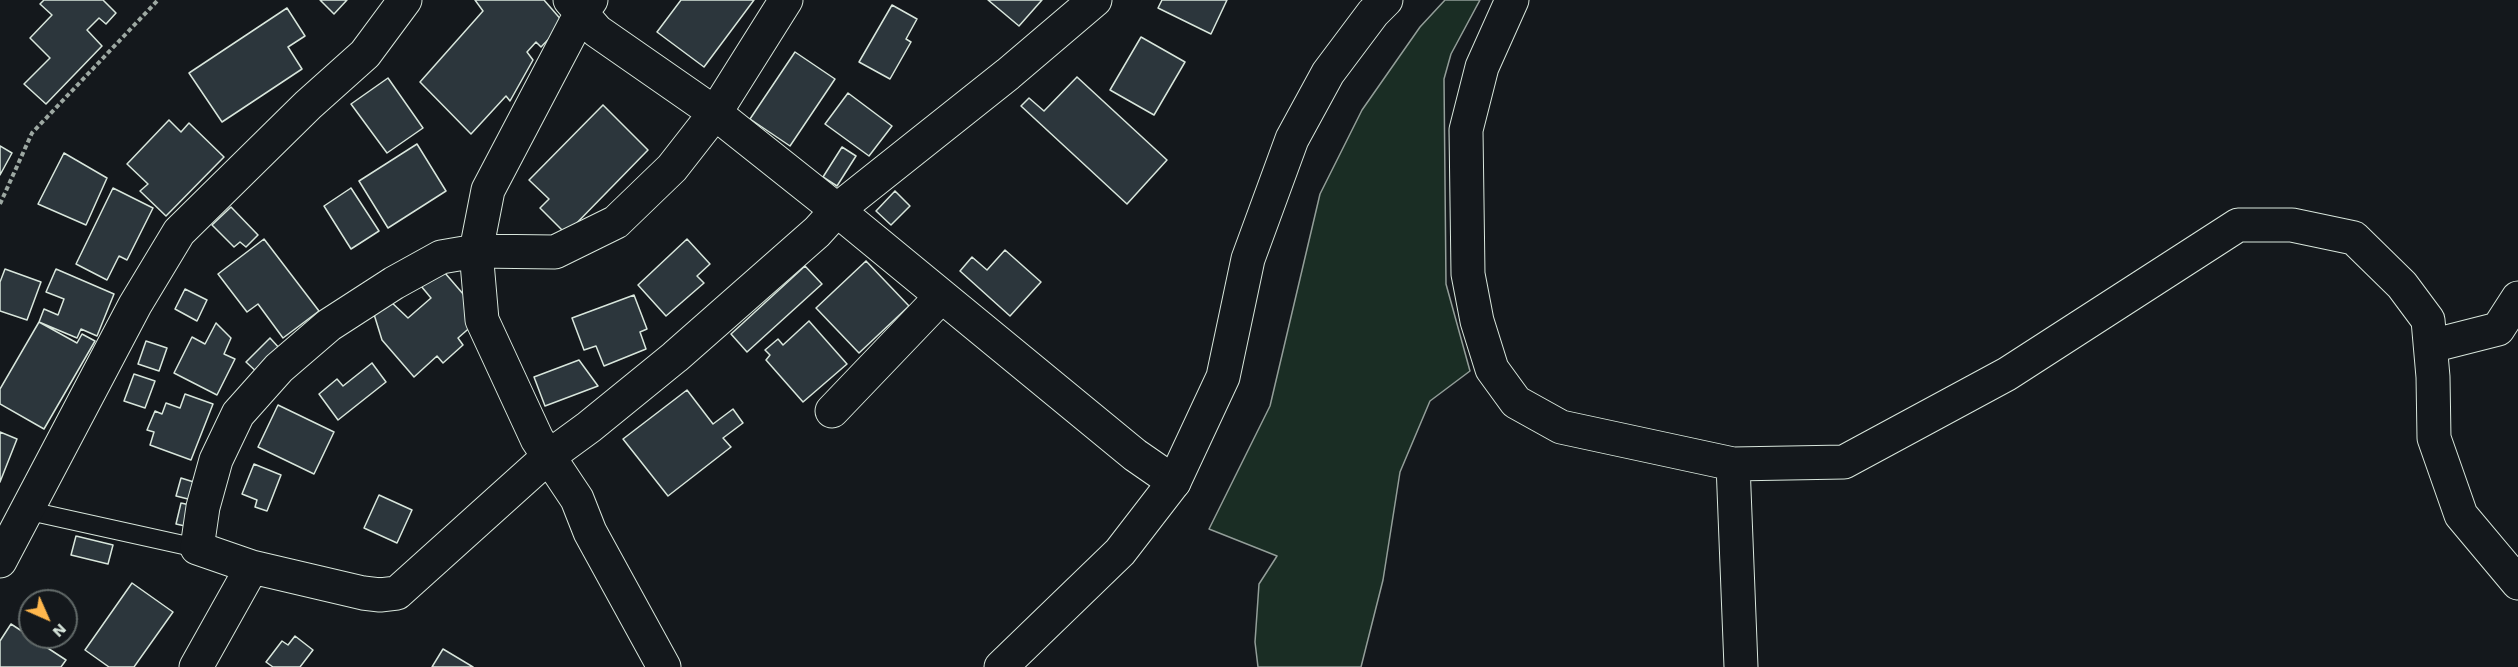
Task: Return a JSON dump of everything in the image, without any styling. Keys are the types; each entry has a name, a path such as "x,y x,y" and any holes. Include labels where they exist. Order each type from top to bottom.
{"street":[{"path":"9,534 135,305 178,232 308,105 365,54 405,0"},
{"path":"786,0 715,113 672,168 615,222 555,252 476,251 441,256 329,325 279,368 238,414 216,460 203,507 197,548 252,567 363,593 380,596 397,593 548,457 675,357 817,231 837,210 1008,74 1095,0"},
{"path":"1001,667 1120,552 1174,482 1223,377 1248,259 1292,139 1328,73 1373,13 1386,0"},
{"path":"1512,0 1482,67 1466,130 1468,274 1476,321 1492,369 1516,402 1561,427 1733,464 1844,462 2007,374 2238,225 2292,225 2354,238 2402,285 2428,321 2434,438 2461,515 2518,584"},
{"path":"581,4 597,31 715,113 837,210 1135,455 1174,482"},
{"path":"581,4 488,190 476,251 482,320 537,439 577,499 590,532 664,667"},
{"path":"831,411 941,297"},
{"path":"2430,346 2498,330 2518,298"},
{"path":"1733,464 1741,667"},
{"path":"196,667 252,567"}],"lane":[{"path":"9,534 197,548"}],"path":[{"path":"0,204 32,133 158,0"}],"green space":[{"path":"1445,0 1480,0 1451,54 1444,79 1446,284 1470,371 1430,401 1400,472 1383,580 1361,667 1258,667 1255,642 1259,584 1277,556 1209,529 1270,406 1320,194 1362,110 1420,27"}],"building":[{"path":"44,0 103,0 116,13 106,24 99,18 87,30 102,46 46,104 24,84 50,58 30,38 52,15 40,4"},
{"path":"320,0 347,0 334,14"},
{"path":"475,0 544,0 564,23 541,47 536,42 527,52 533,60 510,101 506,96 471,134 420,82 483,11"},
{"path":"681,0 754,0 704,67 657,32"},
{"path":"988,0 1042,0 1019,26"},
{"path":"1162,0 1227,0 1211,34 1158,8"},
{"path":"892,5 917,19 906,39 911,42 890,79 859,62"},
{"path":"287,8 305,36 288,47 302,69 222,122 189,73"},
{"path":"1141,37 1185,62 1154,115 1110,90"},
{"path":"795,52 835,79 790,146 750,119"},
{"path":"1077,77 1167,160 1127,204 1021,106 1029,98 1044,111"},
{"path":"388,78 423,128 387,153 351,104"},
{"path":"848,93 892,126 869,156 825,124"},
{"path":"603,105 648,150 566,234 540,208 549,199 529,180"},
{"path":"169,120 181,132 189,123 224,157 166,216 140,191 148,184 127,164"},
{"path":"417,144 446,191 388,228 359,181"},
{"path":"0,146 12,153 0,175"},
{"path":"842,147 856,156 837,186 823,177"},
{"path":"64,153 107,178 86,225 38,204"},
{"path":"113,188 153,208 127,260 119,256 107,280 76,264"},
{"path":"351,188 379,231 351,249 324,206"},
{"path":"895,191 910,206 891,225 876,211"},
{"path":"231,207 258,235 246,247 240,242 234,247 212,225"},
{"path":"264,239 319,311 283,338 258,304 247,312 218,274"},
{"path":"687,239 710,264 697,276 704,283 666,316 638,285"},
{"path":"1005,250 1041,282 1010,316 960,271 972,257 987,270"},
{"path":"866,261 909,306 859,353 816,308"},
{"path":"805,266 822,284 747,352 731,334"},
{"path":"5,269 41,282 27,320 0,311 0,282"},
{"path":"56,269 114,294 97,336 81,329 77,338 39,322 44,309 58,315 64,299 46,292"},
{"path":"445,273 464,295 474,324 458,338 463,345 443,363 437,356 414,377 382,340 373,311 389,300 408,318 431,298 421,286"},
{"path":"185,289 207,300 197,321 175,309"},
{"path":"634,295 647,329 640,332 646,349 604,366 596,346 584,350 572,318"},
{"path":"809,321 847,364 803,402 766,360 770,355 765,350 778,339 783,345"},
{"path":"39,322 77,343 82,334 95,341 44,429 0,404 0,389"},
{"path":"216,323 231,338 224,354 235,359 217,395 174,373 192,337 205,344"},
{"path":"270,338 281,350 259,374 246,362"},
{"path":"146,341 167,348 159,371 138,364"},
{"path":"579,360 598,386 545,406 534,377"},
{"path":"372,363 386,382 338,420 319,394 337,379 343,386"},
{"path":"134,374 155,381 145,408 124,401"},
{"path":"687,390 713,424 733,409 743,423 723,438 731,447 668,496 623,439"},
{"path":"185,394 213,404 191,460 150,445 154,432 147,430 155,411 162,414 166,403 180,408"},
{"path":"278,405 334,432 314,474 258,447"},
{"path":"0,432 17,439 0,482"},
{"path":"254,464 281,475 267,511 255,507 257,500 242,494"},
{"path":"181,478 197,483 192,500 176,496"},
{"path":"379,495 412,510 397,543 364,528"},
{"path":"181,503 190,505 185,526 176,524"},
{"path":"76,536 113,545 108,564 71,555"},
{"path":"132,583 173,612 134,667 109,667 85,650"},
{"path":"11,624 18,629 18,649 49,649 66,660 61,667 0,667 0,641"},
{"path":"295,636 313,650 300,667 273,667 266,662 282,641 288,645"},
{"path":"443,649 473,667 432,667"}]}
